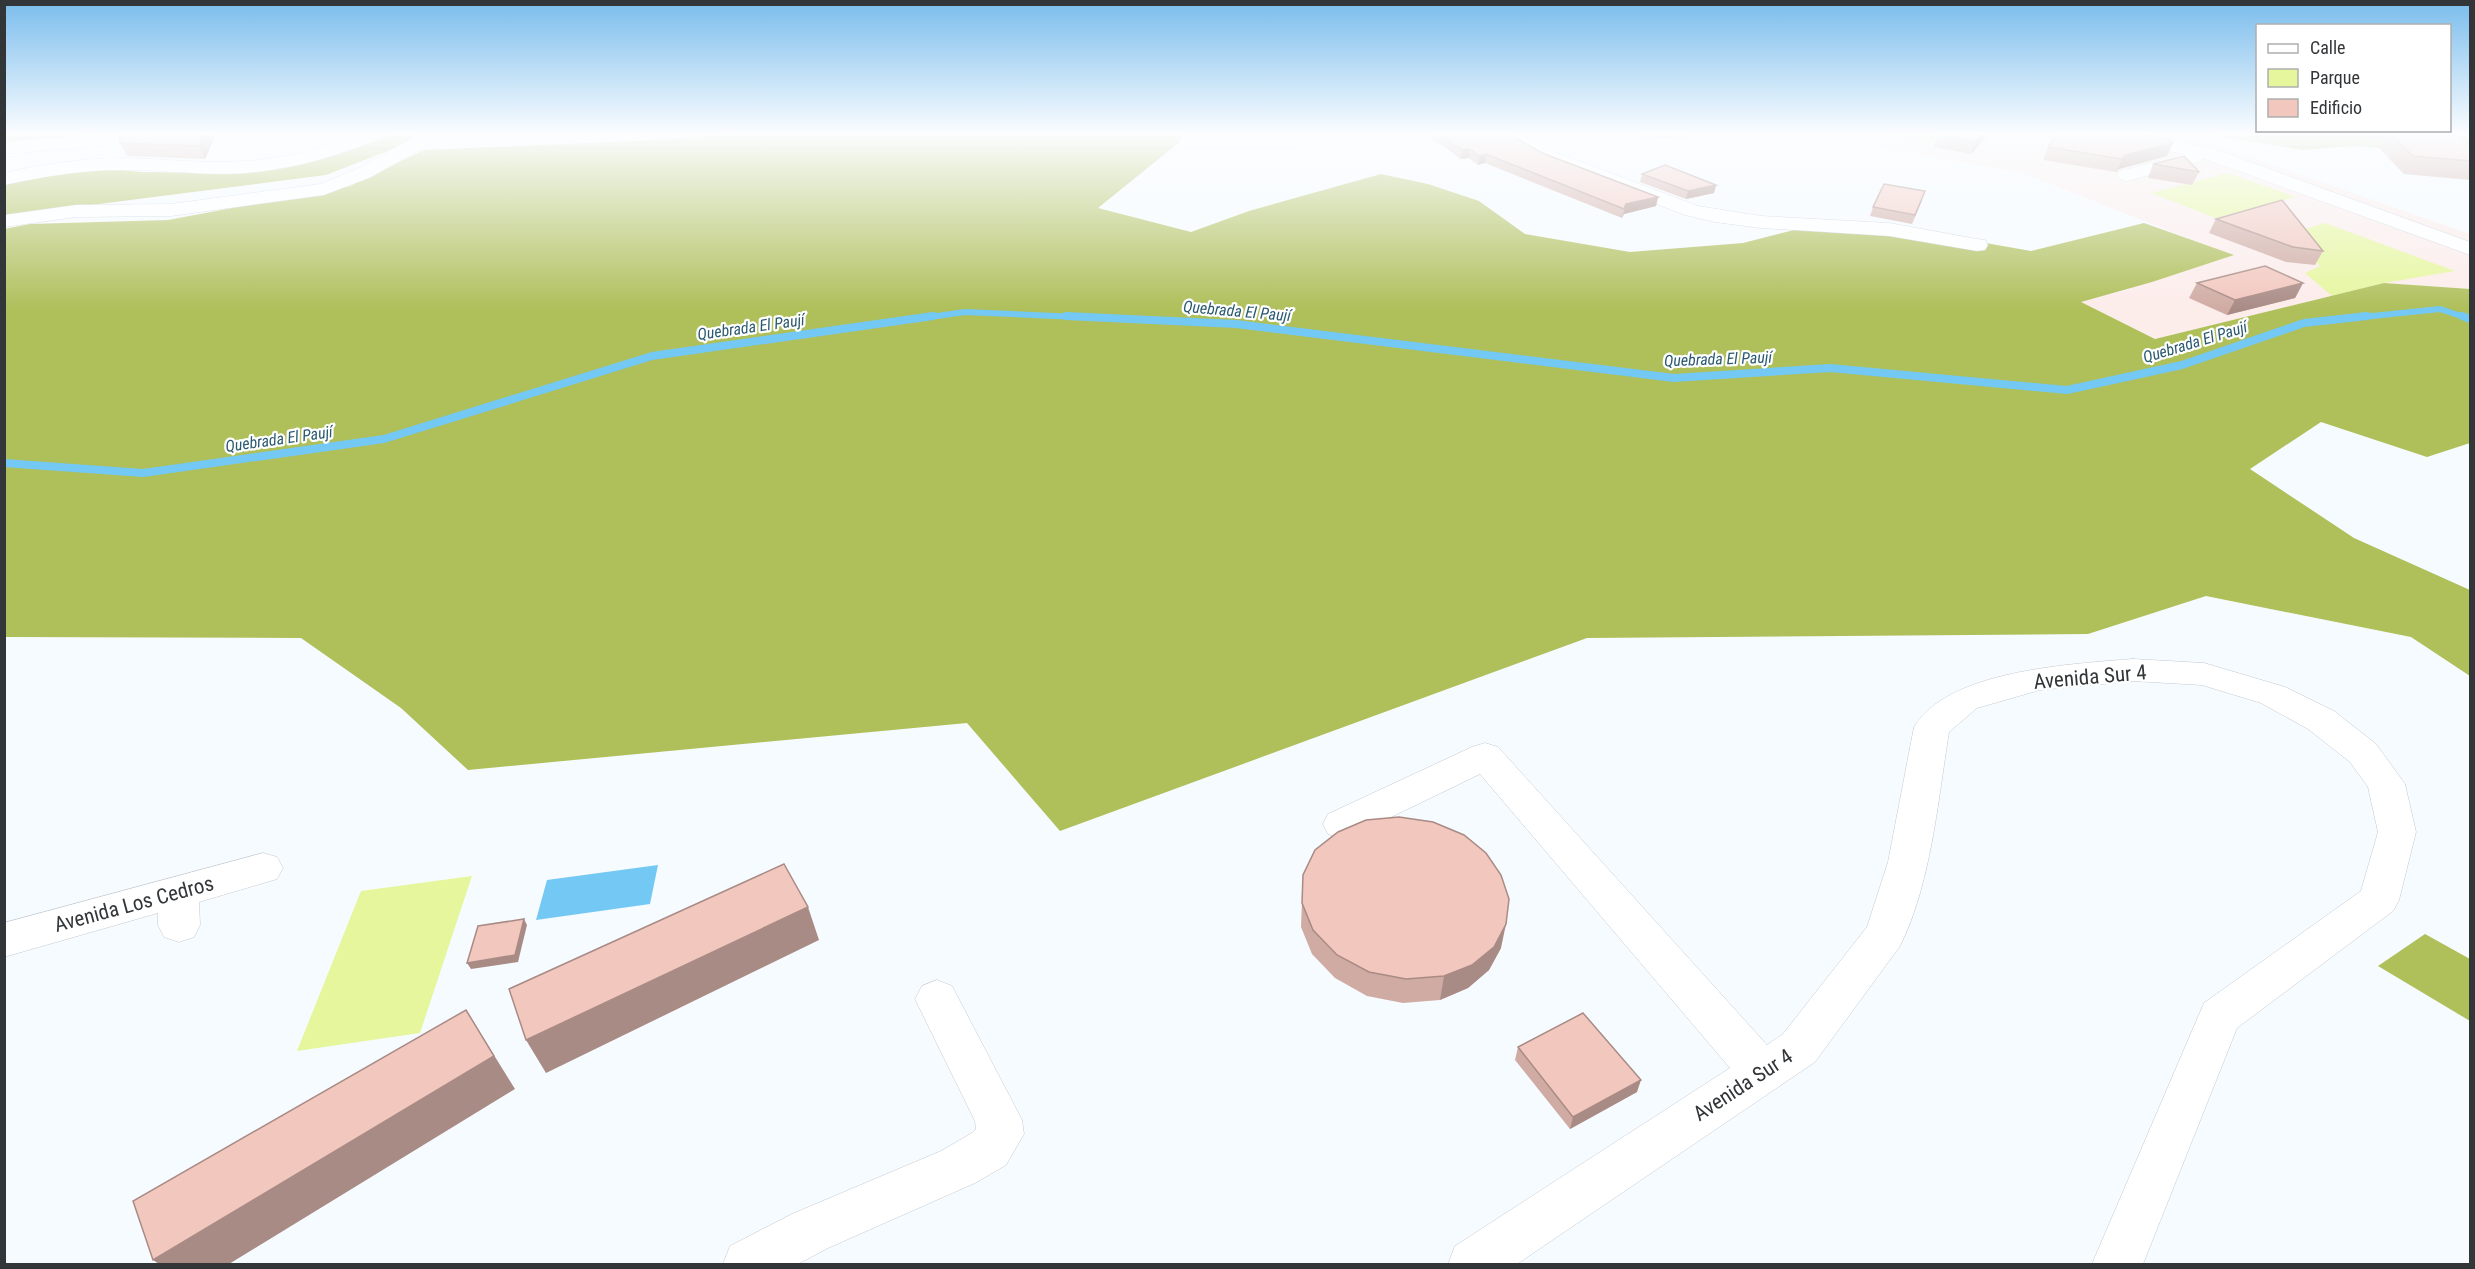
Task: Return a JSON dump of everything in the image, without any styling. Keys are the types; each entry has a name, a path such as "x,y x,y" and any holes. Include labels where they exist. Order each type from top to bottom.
{"street":[{"path":"4,221 75,211 181,209 308,191"},
{"path":"1640,191 1692,211 1715,217 1769,224 1879,228 1977,245"},
{"path":"2312,191 2470,249"},
{"name":"Avenida Sur 4","path":"1473,1264 1799,1048 1885,934 1908,862 1932,727 1965,700 2039,679 2133,670 2204,674 2273,695 2321,720 2363,753 2386,784 2397,832 2379,900 2220,1016 2118,1264"},
{"path":"1342,824 1485,756 1762,1072"},
{"name":"Avenida Los Cedros","path":"4,940 179,909 263,868"},
{"path":"748,1264 810,1231 957,1167 989,1149 1000,1134 998,1120 937,999"}],"shaded area":[{"path":"2069,191 2348,191 2470,234 2470,289 2384,283 2156,339 2080,302 2129,289 2187,238"}],"green space":[{"path":"5,191 199,191 5,216"},
{"path":"322,191 1119,191 1098,208 1191,232 1249,211 1320,191 1450,191 1479,201 1525,234 1630,252 1743,243 1802,228 1884,225 2031,251 2144,223 2234,255 2081,302 2155,339 2384,283 2470,289 2470,443 2427,457 2321,422 2250,469 2354,538 2470,590 2470,676 2411,637 2206,596 2088,634 1587,638 1060,831 967,723 468,770 401,708 301,638 5,637 4,229 30,224 168,220"},
{"path":"2280,191 2296,197 2216,218 2151,193"},
{"path":"2325,223 2455,271 2384,283 2332,296 2305,273 2320,266 2302,247 2276,237"},
{"path":"472,876 420,1033 297,1051 361,891"},
{"path":"2425,934 2470,959 2470,1021 2378,966"}],"water":[{"path":"658,865 650,904 536,920 547,880"}],"building":[{"path":"1579,191 1643,191 1658,197 1626,204 1624,209"},
{"path":"1881,191 1925,191 1915,215 1873,207"},
{"path":"2282,200 2323,251 2293,247 2216,219"},
{"path":"2265,266 2303,283 2235,300 2197,283"},
{"path":"1399,817 1433,822 1464,835 1486,853 1501,875 1509,899 1506,924 1494,947 1472,965 1444,976 1406,979 1369,972 1337,955 1313,930 1302,903 1303,875 1315,850 1338,832 1366,820"},
{"path":"784,864 808,907 526,1040 509,989"},
{"path":"524,919 515,955 467,963 478,926"},
{"path":"466,1010 494,1056 153,1260 133,1201"},
{"path":"1583,1013 1641,1080 1573,1117 1518,1047"}],"waterway":[{"name":"Quebrada El Paují","path":"2353,318 2440,309 2467,318"},
{"name":"Quebrada El Paují","path":"923,318 965,312 1100,318"},
{"name":"Quebrada El Paují","path":"4,463 143,473 384,439 652,356 933,316"},
{"name":"Quebrada El Paují","path":"1066,316 1236,324 1674,378 1830,368 2067,390 2182,365 2304,323 2367,316"},
{"name":"Quebrada El Paují","path":"2462,316 2470,319"}]}
